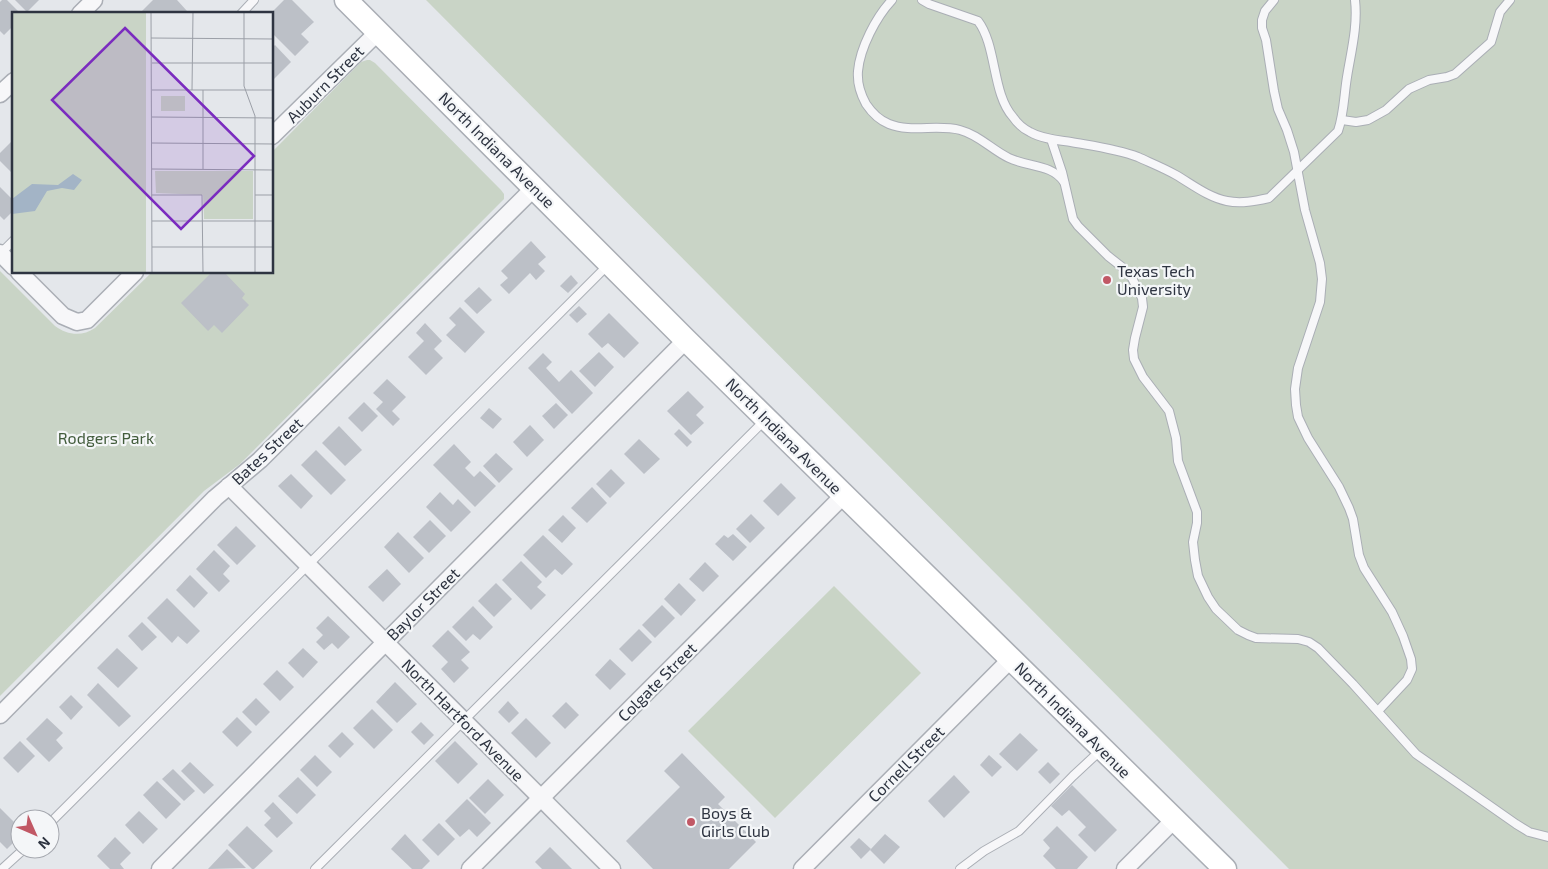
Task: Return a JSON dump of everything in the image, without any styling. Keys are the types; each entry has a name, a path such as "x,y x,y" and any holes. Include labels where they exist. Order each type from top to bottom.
{"main road":[{"name":"North Indiana Avenue","path":"346,0 686,340 1225,869"}],"street":[{"path":"82,12 94,0"},
{"name":"Auburn Street","path":"274,134 378,32"},
{"path":"0,94 12,82"},
{"name":"Bates Street","path":"0,715 215,498 260,460 534,188"},
{"path":"0,254 12,265"},
{"path":"21,274 63,316 77,322 87,320 133,274"},
{"name":"Baylor Street","path":"160,869 686,340"},
{"name":"North Hartford Avenue","path":"229,486 612,869"},
{"name":"Colgate Street","path":"470,869 844,495"},
{"name":"Cornell Street","path":"802,869 1011,659"},
{"path":"1125,869 1174,820"}],"lane":[{"path":"243,12 254,0"},
{"path":"892,0 872,29 858,71 859,85 863,98 870,110 880,120 900,127 939,127 969,132 1010,159 1052,171 1059,175 1066,186"},
{"path":"922,0 978,21 983,28 1005,105 1012,117 1030,132 1052,139 1136,156 1171,172 1212,196 1227,201 1242,202 1268,198 1338,131 1342,120 1354,37 1355,0"},
{"path":"1274,0 1265,11 1262,28 1266,40 1278,109 1294,152 1305,210 1320,264 1322,279 1320,302 1298,368 1295,389 1298,417 1308,438 1340,487 1353,519 1359,555 1364,568 1392,612 1404,636 1411,659 1412,670 1407,680 1378,711"},
{"path":"1342,120 1356,122 1368,120 1386,110 1409,89 1429,80 1454,74 1491,42 1500,12 1510,0"},
{"path":"1052,139 1066,186 1073,219 1132,278 1142,298 1143,307 1135,338 1134,359 1143,377 1169,411 1176,438 1178,461 1197,512 1193,542 1198,576 1216,609 1238,630 1248,636 1256,638 1298,639 1318,648 1416,754 1516,824 1529,832 1548,837"},
{"path":"0,254 12,242"},
{"path":"60,813 610,263"},
{"path":"315,869 766,418"},
{"path":"960,869 984,851 1019,830 1102,749"},
{"path":"2,869 13,859"}],"green space":[{"name":"Texas Tech University","path":"426,0 1548,0 1548,869 1289,869"},
{"name":"Rodgers Park","path":"370,60 375,63 501,190 504,194 504,199 240,464 204,491 0,696 0,271 55,326 75,334 85,333 95,328 150,274 274,274 274,150 361,62"},
{"path":"834,586 921,673 775,818 688,731"}],"building":[{"path":"7,0 19,12 12,12 12,27 4,35 0,31 0,2"},
{"path":"15,0 39,0 27,12"},
{"path":"153,0 177,0 187,11 186,12 141,12"},
{"path":"284,0 292,0 314,22 301,34 309,42 295,56 274,35 274,12 272,12"},
{"path":"274,46 291,62 274,79"},
{"path":"12,141 12,173 0,161 0,153"},
{"path":"0,187 12,199 12,212 4,220 0,216"},
{"path":"531,241 546,257 538,264 545,271 536,280 530,273 509,294 500,285 508,278 501,271"},
{"path":"210,274 226,274 245,294 242,298 249,305 222,333 214,325 208,331 181,303"},
{"path":"571,275 578,283 568,293 560,286"},
{"path":"479,287 492,300 477,314 464,301"},
{"path":"579,306 587,314 577,323 569,315"},
{"path":"460,307 485,332 465,353 446,335 456,325 449,318"},
{"path":"609,313 639,343 624,358 608,343 602,348 588,334"},
{"path":"425,323 442,341 434,349 443,358 426,375 408,357 424,341 416,333"},
{"path":"599,352 614,367 595,387 579,371"},
{"path":"543,353 552,362 546,368 559,382 571,370 593,393 572,414 528,368"},
{"path":"387,379 406,397 392,411 400,419 393,426 376,409 383,402 373,393"},
{"path":"688,391 704,407 696,415 704,423 691,435 667,411"},
{"path":"364,402 378,416 362,432 348,418"},
{"path":"556,403 568,415 554,429 542,416"},
{"path":"489,408 502,419 493,429 480,418"},
{"path":"530,425 544,440 527,457 513,442"},
{"path":"339,426 362,450 345,466 322,443"},
{"path":"679,429 692,442 687,447 674,434"},
{"path":"639,439 660,459 644,474 624,454"},
{"path":"454,444 471,462 465,468 474,477 480,471 496,486 475,507 433,465"},
{"path":"316,450 346,480 331,495 301,465"},
{"path":"496,453 513,469 499,483 483,466"},
{"path":"611,469 625,483 610,498 596,484"},
{"path":"291,474 313,496 301,509 278,486"},
{"path":"781,483 796,498 778,516 763,501"},
{"path":"592,487 607,503 587,523 571,508"},
{"path":"440,492 453,505 458,499 471,512 451,532 426,507"},
{"path":"751,514 765,528 750,543 736,529"},
{"path":"563,515 576,528 562,543 548,530"},
{"path":"430,520 446,536 429,553 413,537"},
{"path":"236,526 256,546 237,565 217,545"},
{"path":"398,532 424,558 409,573 384,547"},
{"path":"733,534 747,547 733,561 715,544 724,535 728,538"},
{"path":"543,535 573,564 562,575 555,569 546,578 523,555"},
{"path":"214,550 230,566 223,574 230,581 219,592 196,569"},
{"path":"521,561 542,582 537,587 546,595 531,610 502,580"},
{"path":"705,562 719,576 703,592 689,579"},
{"path":"387,569 401,584 383,602 368,587"},
{"path":"190,575 208,593 194,608 176,590"},
{"path":"496,583 512,599 494,617 478,601"},
{"path":"679,583 696,600 681,616 664,599"},
{"path":"167,598 200,631 187,644 178,636 172,643 147,618"},
{"path":"662,605 675,618 655,638 642,625"},
{"path":"473,606 493,627 480,640 473,634 466,641 452,627"},
{"path":"328,616 350,637 338,649 332,643 324,650 316,642 323,635 316,628"},
{"path":"142,622 157,637 142,651 128,636"},
{"path":"639,629 652,642 632,662 619,649"},
{"path":"448,630 470,652 461,660 469,668 454,683 441,669 448,662 432,646"},
{"path":"117,648 138,668 118,688 97,668"},
{"path":"303,648 318,662 303,678 288,663"},
{"path":"610,659 626,674 610,690 595,675"},
{"path":"277,670 294,687 280,701 263,684"},
{"path":"395,682 417,704 397,723 376,702"},
{"path":"98,683 131,716 119,727 87,695"},
{"path":"71,695 83,707 71,720 59,707"},
{"path":"256,698 270,712 256,726 242,712"},
{"path":"508,701 519,713 509,723 498,712"},
{"path":"566,702 579,715 565,729 552,716"},
{"path":"372,709 393,730 374,749 353,728"},
{"path":"237,717 252,732 237,747 222,732"},
{"path":"47,718 63,733 56,740 63,748 49,762 26,739"},
{"path":"526,718 551,743 536,758 511,733"},
{"path":"421,722 434,735 424,745 411,732"},
{"path":"342,732 354,744 340,758 328,746"},
{"path":"1020,733 1038,750 1017,771 999,754"},
{"path":"20,741 35,756 18,773 3,758"},
{"path":"455,741 478,764 458,784 435,761"},
{"name":"Boys & Girls Club","path":"682,753 725,797 718,804 756,842 729,869 653,869 626,841 680,787 664,771"},
{"path":"315,755 332,772 317,787 300,770"},
{"path":"989,755 1002,767 992,777 980,765"},
{"path":"190,762 214,785 204,794 181,771"},
{"path":"1048,762 1060,774 1050,784 1038,772"},
{"path":"173,769 195,791 184,801 162,779"},
{"path":"954,775 970,792 944,818 928,801"},
{"path":"298,777 316,795 297,814 278,796"},
{"path":"488,779 504,795 485,814 469,798"},
{"path":"157,781 181,804 166,819 143,795"},
{"path":"1072,785 1117,830 1095,852 1078,835 1086,827 1069,810 1062,816 1051,806"},
{"path":"467,799 491,823 477,837 469,829 460,837 445,821"},
{"path":"273,802 293,823 277,838 264,825 271,818 264,811"},
{"path":"0,808 10,818 10,846 7,849 0,842"},
{"path":"139,811 158,829 143,844 125,825"},
{"path":"439,823 455,839 438,856 422,840"},
{"path":"247,826 273,851 254,869 228,845"},
{"path":"1057,826 1088,857 1077,869 1056,869 1043,856 1050,848 1043,840"},
{"path":"405,834 430,861 422,869 412,869 391,849"},
{"path":"885,834 900,847 884,864 870,850"},
{"path":"115,837 131,853 120,864 124,869 110,869 97,856"},
{"path":"859,838 871,849 861,859 850,847"},
{"path":"550,847 572,869 542,869 535,862"},
{"path":"227,849 246,868 208,869"}],"place":[{"name":"Texas Tech University","path":"1107,280"},
{"name":"Boys & Girls Club","path":"691,822"}]}
